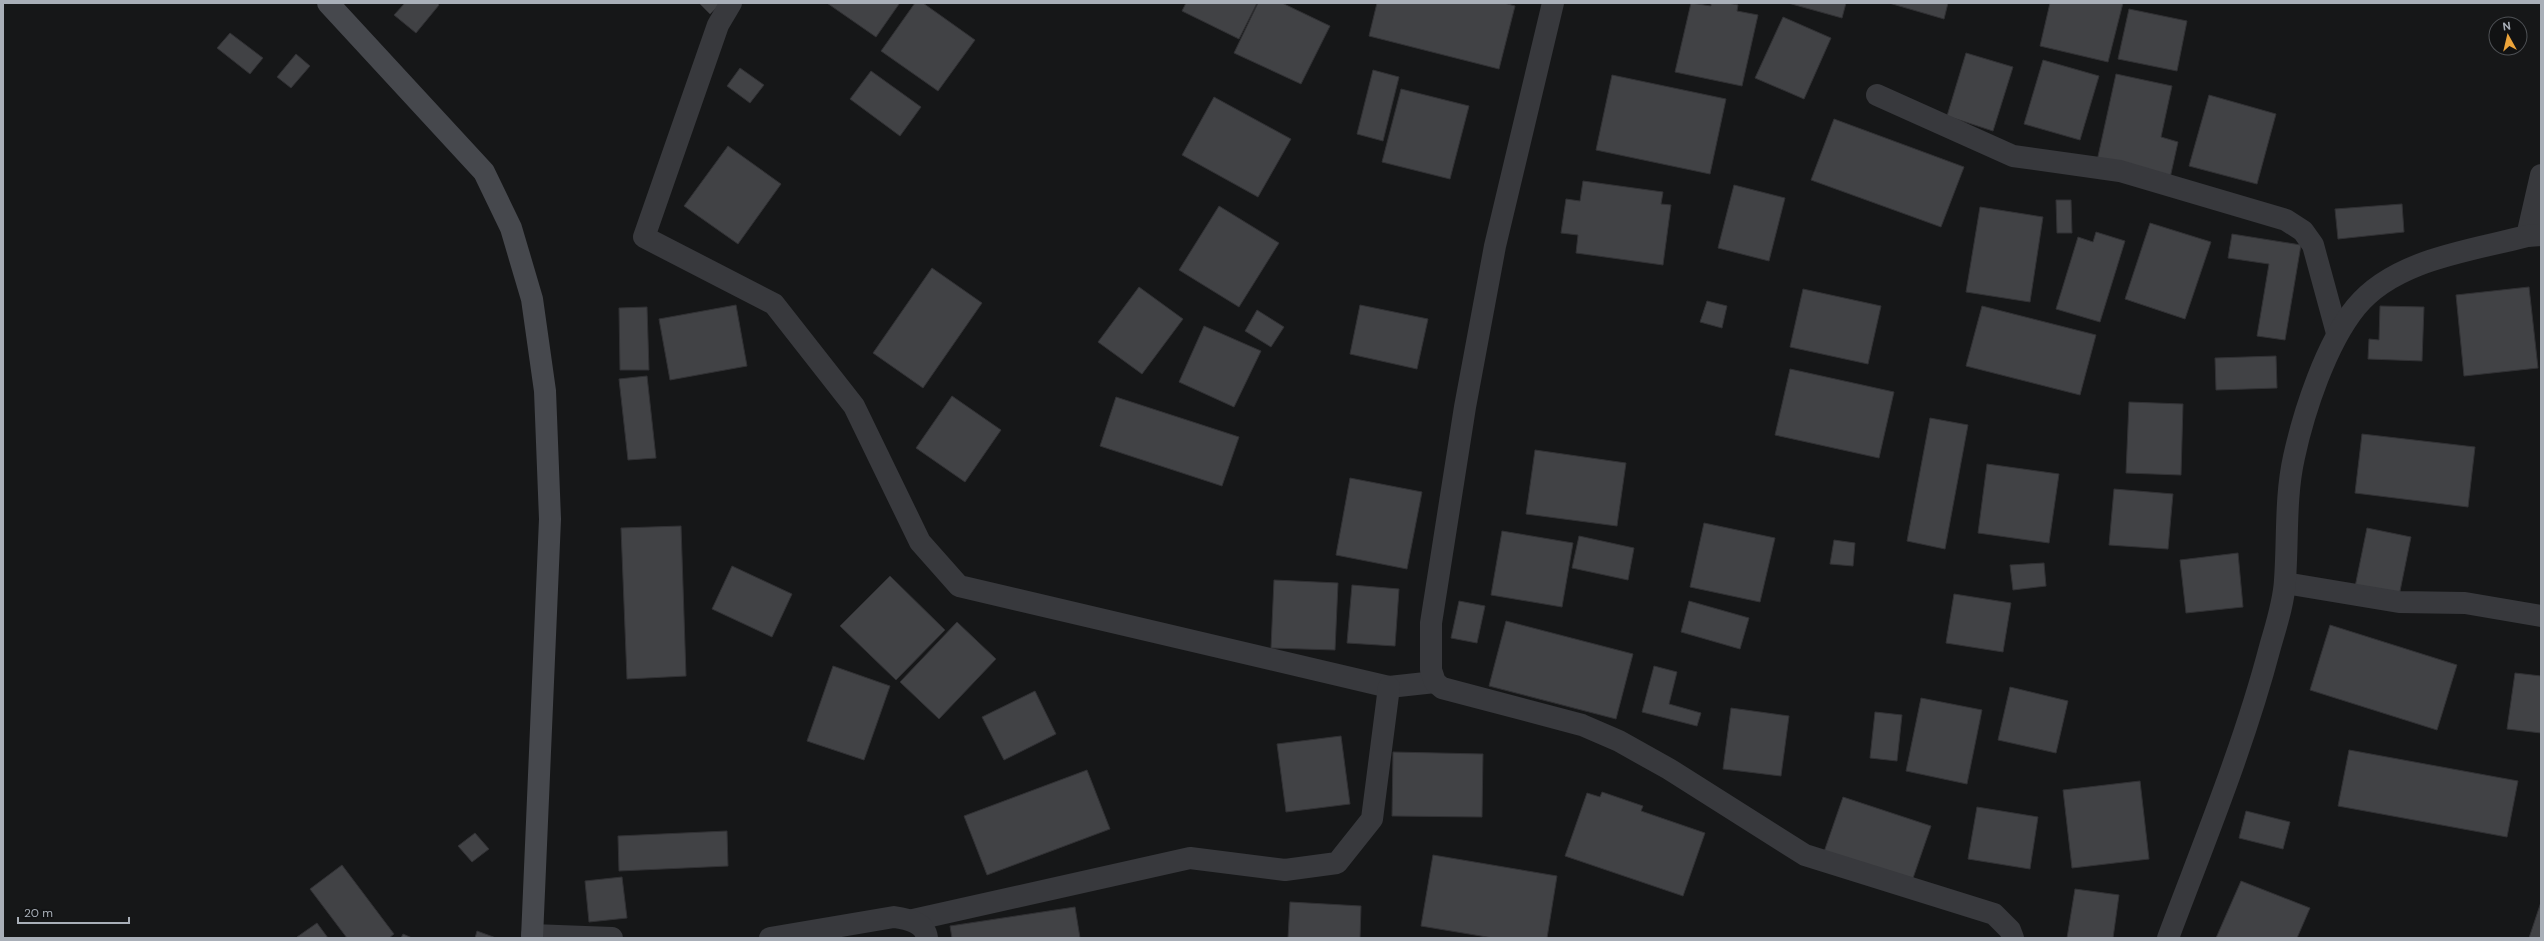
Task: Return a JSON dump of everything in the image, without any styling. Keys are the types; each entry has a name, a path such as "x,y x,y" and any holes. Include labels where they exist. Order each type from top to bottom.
{"street":[{"path":"328,3 484,172 511,228 532,299 545,391 550,519 532,937 612,938"},
{"path":"731,3 718,25 644,237 774,304 854,406 920,542 959,586 1389,688 1435,682"},
{"path":"1553,3 1495,246 1465,407 1432,623 1431,670 1435,682 1442,688 1582,725 1619,741 1669,769 1805,855 1994,914 2010,930 2013,938"},
{"path":"1877,95 2012,156 2120,171 2286,220 2303,231 2313,245 2337,333"},
{"path":"2168,938 2241,743 2270,648 2285,583 2294,457 2319,374 2337,333 2357,306 2380,284 2426,262 2534,236 2541,176"},
{"path":"2285,583 2399,602 2465,603 2541,616"},
{"path":"770,938 894,917 913,920 1190,858 1285,870 1338,863 1372,818 1389,688"},
{"path":"913,920 926,933 927,938"}],"building":[{"path":"405,3 437,3 439,5 416,33 394,15"},
{"path":"699,3 721,3 710,14"},
{"path":"827,3 898,3 899,4 876,37"},
{"path":"915,3 923,3 975,40 938,91 881,51"},
{"path":"1186,3 1257,3 1239,39 1182,11"},
{"path":"1258,3 1282,3 1330,26 1301,84 1234,53"},
{"path":"1377,3 1504,3 1515,6 1499,69 1369,36"},
{"path":"1691,3 1711,6 1711,3 1728,3 1738,5 1737,11 1758,15 1742,86 1675,72"},
{"path":"1788,3 1846,3 1842,18"},
{"path":"1889,3 1948,3 1944,19"},
{"path":"2050,3 2123,3 2108,62 2040,46"},
{"path":"2129,9 2187,21 2177,71 2118,59"},
{"path":"1783,17 1831,38 1804,99 1755,78"},
{"path":"230,33 263,58 250,74 217,48"},
{"path":"1966,53 2013,67 1993,131 1947,116"},
{"path":"296,54 310,66 291,88 277,77"},
{"path":"2043,60 2099,76 2080,140 2024,124"},
{"path":"740,68 764,85 750,103 727,86"},
{"path":"1373,70 1399,77 1383,141 1357,134"},
{"path":"871,71 921,107 900,136 850,99"},
{"path":"2116,74 2172,86 2161,137 2178,142 2170,178 2097,161"},
{"path":"1612,75 1726,99 1710,174 1596,150"},
{"path":"1401,89 1469,106 1450,179 1382,162"},
{"path":"2209,95 2276,114 2257,184 2189,166"},
{"path":"1214,97 1291,139 1258,197 1182,155"},
{"path":"1834,119 1964,167 1941,227 1811,180"},
{"path":"728,146 781,184 738,244 684,206"},
{"path":"1583,181 1663,192 1661,204 1671,205 1663,265 1576,253 1578,235 1561,233 1566,199 1580,201"},
{"path":"1734,185 1785,198 1769,261 1718,248"},
{"path":"2056,200 2071,200 2072,233 2057,233"},
{"path":"2402,204 2404,232 2338,239 2335,209"},
{"path":"1219,206 1279,243 1239,307 1179,270"},
{"path":"1980,207 2043,217 2030,302 1966,292"},
{"path":"2150,223 2211,242 2185,319 2125,299"},
{"path":"2096,232 2125,241 2100,322 2056,309 2078,237 2093,242"},
{"path":"2232,234 2301,245 2285,340 2257,336 2269,264 2228,258"},
{"path":"932,268 982,303 923,388 873,353"},
{"path":"1139,287 1183,319 1142,374 1098,342"},
{"path":"2529,287 2538,368 2464,376 2456,295"},
{"path":"1803,289 1881,306 1868,364 1790,347"},
{"path":"1707,301 1727,306 1722,328 1700,322"},
{"path":"736,305 747,366 670,380 659,319"},
{"path":"1360,305 1428,319 1417,369 1350,354"},
{"path":"1982,306 2096,335 2080,395 1966,366"},
{"path":"2380,306 2424,307 2422,361 2368,359 2369,339 2379,340"},
{"path":"647,307 649,370 620,370 619,308"},
{"path":"1257,310 1284,327 1271,347 1245,331"},
{"path":"1204,326 1261,351 1234,407 1179,382"},
{"path":"2276,356 2277,388 2216,390 2215,358"},
{"path":"1790,369 1894,392 1879,458 1775,435"},
{"path":"647,376 656,458 628,460 619,379"},
{"path":"952,396 1001,430 965,482 916,448"},
{"path":"1116,397 1239,437 1222,486 1100,446"},
{"path":"2129,402 2183,404 2181,475 2126,473"},
{"path":"1930,418 1968,425 1945,549 1907,541"},
{"path":"2362,434 2475,447 2468,507 2355,493"},
{"path":"1535,450 1626,463 1617,526 1526,514"},
{"path":"1987,464 2059,474 2049,543 1978,533"},
{"path":"1350,478 1422,492 1407,569 1336,555"},
{"path":"2114,489 2173,494 2168,549 2109,545"},
{"path":"1704,523 1775,538 1760,602 1690,587"},
{"path":"681,526 686,676 627,679 621,528"},
{"path":"2367,528 2411,537 2399,596 2355,587"},
{"path":"1502,531 1573,543 1562,607 1491,595"},
{"path":"1579,536 1634,548 1628,580 1572,568"},
{"path":"1834,540 1855,543 1853,566 1830,564"},
{"path":"2238,553 2243,607 2186,613 2180,560"},
{"path":"2044,563 2046,586 2013,590 2010,565"},
{"path":"732,566 792,594 772,637 712,609"},
{"path":"890,576 945,630 896,680 840,626"},
{"path":"1274,580 1338,583 1335,650 1271,648"},
{"path":"1352,585 1399,589 1395,646 1347,643"},
{"path":"1954,594 2011,603 2003,652 1946,643"},
{"path":"1459,601 1485,606 1477,643 1451,638"},
{"path":"1689,601 1749,618 1740,649 1681,632"},
{"path":"1506,621 1633,654 1616,719 1489,686"},
{"path":"957,622 996,659 939,719 900,682"},
{"path":"2330,625 2457,665 2437,730 2310,690"},
{"path":"833,666 890,686 864,760 807,741"},
{"path":"1654,666 1677,672 1669,704 1701,713 1697,726 1642,712"},
{"path":"2515,673 2541,676 2541,733 2507,729"},
{"path":"2010,687 2068,701 2056,753 1998,740"},
{"path":"1035,691 1056,734 1004,760 982,717"},
{"path":"1921,698 1982,710 1967,784 1906,771"},
{"path":"1731,708 1789,716 1781,776 1723,769"},
{"path":"1875,712 1902,715 1897,761 1870,758"},
{"path":"1341,736 1350,804 1286,812 1277,744"},
{"path":"2349,750 2518,781 2507,837 2338,806"},
{"path":"1393,752 1483,754 1482,817 1392,816"},
{"path":"1087,770 1110,829 987,875 964,816"},
{"path":"2140,781 2149,859 2072,868 2063,790"},
{"path":"1602,792 1643,806 1641,811 1705,833 1683,896 1565,856 1587,793 1600,797"},
{"path":"1843,797 1931,826 1912,881 1824,852"},
{"path":"1977,807 2038,817 2030,869 1968,859"},
{"path":"2246,811 2290,822 2283,849 2239,838"},
{"path":"727,831 728,866 619,871 618,836"},
{"path":"475,833 489,849 472,862 458,846"},
{"path":"1433,855 1557,876 1547,938 1493,938 1421,926"},
{"path":"342,865 394,934 389,938 347,938 310,889"},
{"path":"622,877 627,918 589,922 585,881"},
{"path":"2241,881 2310,908 2297,938 2216,938"},
{"path":"2075,889 2119,895 2113,938 2067,938"},
{"path":"1290,902 1361,906 1360,938 1288,938"},
{"path":"2541,902 2541,938 2529,938"},
{"path":"1075,907 1080,938 952,938 950,926"},
{"path":"317,923 328,938 297,937"},
{"path":"477,931 496,938 475,938"},
{"path":"403,934 412,938 401,938"}]}
